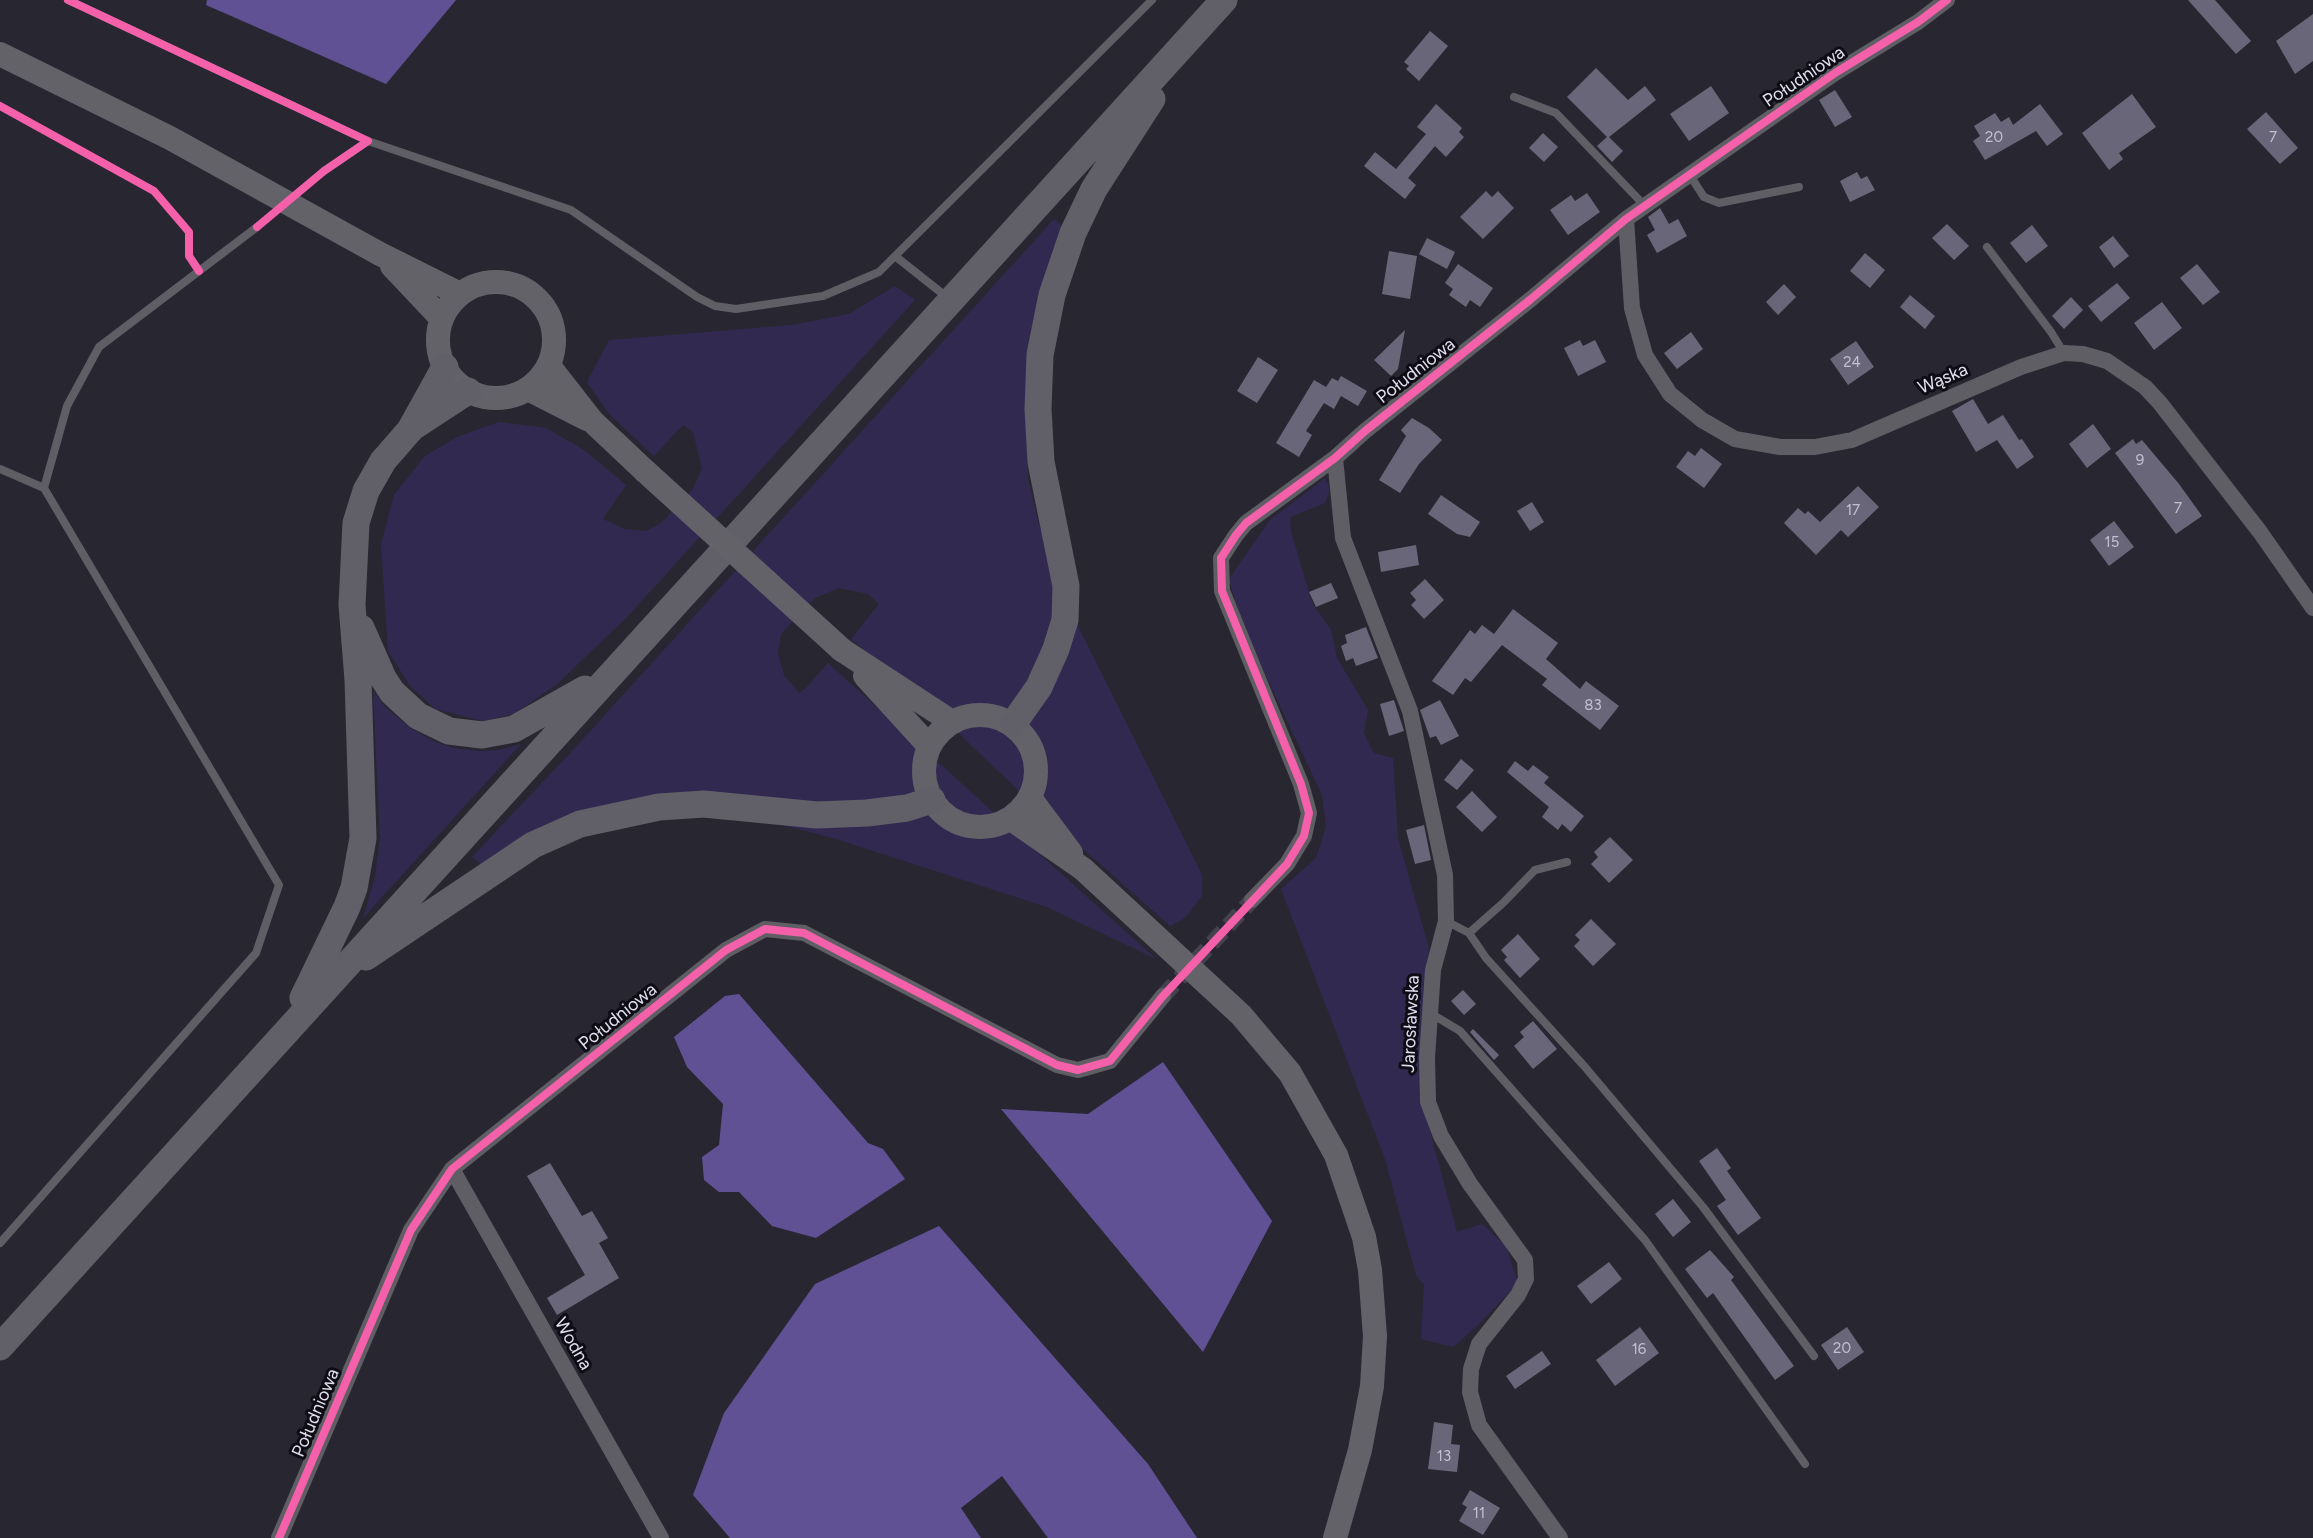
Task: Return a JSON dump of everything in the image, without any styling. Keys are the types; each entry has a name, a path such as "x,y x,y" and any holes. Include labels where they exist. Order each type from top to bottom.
{"main road":[{"path":"0,1347 1224,0"},
{"path":"1013,724 1039,687 1056,649 1065,620 1066,586 1041,462 1038,409 1040,355 1053,295 1073,233 1094,189 1206,20"},
{"path":"0,54 170,138 380,254 460,294"},
{"path":"380,254 442,319"},
{"path":"497,281 516,285 533,294 546,309 554,327 555,347 549,366 528,389 514,396 498,399 482,397 454,381 444,367 438,343 442,319 449,305 460,294 477,284 497,281"},
{"path":"549,366 592,421 842,650 929,746"},
{"path":"284,1033 332,943 354,888 359,863 363,808 352,605 356,523 366,491 383,461 410,430 444,367"},
{"path":"528,389 592,421"},
{"path":"410,430 468,391"},
{"path":"352,605 375,662 392,692 418,716 449,731 482,735 514,729 610,674"},
{"path":"842,650 952,722"},
{"path":"976,714 995,716 1013,724 1025,735 1037,766 1036,782 1030,798 1011,819 990,827 967,826 947,817 932,800 924,779 925,757 929,746 939,732 952,722 976,714"},
{"path":"1030,798 1083,869"},
{"path":"333,979 533,845 580,824 659,807 704,804 827,814 867,813 907,808 932,800"},
{"path":"1011,819 1083,869 1241,1015 1275,1054 1314,1112 1347,1181 1364,1237 1370,1270 1374,1345 1372,1386 1360,1450 1335,1538"}],"street":[{"name":"Południowa","path":"1252,900 1287,864 1304,836 1309,813 1301,784 1222,591 1221,558 1246,523 1335,458 1365,430 1531,299 1626,219 1835,73 1918,22 1947,0"},
{"name":"Wąska","path":"1626,219 1632,308 1646,355 1670,394 1702,420 1735,439 1780,447 1815,447 1851,440 2021,367 2064,353 2083,354 2107,361 2145,387 2260,532 2313,608"},
{"name":"Jarosławska","path":"1335,458 1343,538 1410,711 1445,875 1446,921 1433,970 1428,1102 1438,1128 1470,1184 1525,1260 1526,1279 1518,1295 1479,1344 1470,1369 1470,1392 1479,1425 1560,1538"},
{"name":"Południowa","path":"279,1538 411,1230 452,1169 726,950 765,929 804,933 1057,1065 1078,1070 1110,1061 1163,996"},
{"name":"Wodna","path":"452,1169 661,1538"}],"lane":[{"path":"68,0 368,141 571,210 697,297 716,306 736,309 823,296 879,272 1152,0"},
{"path":"1514,97 1556,113 1645,206"},
{"path":"324,171 368,141"},
{"path":"1689,174 1704,196 1719,203 1799,187"},
{"path":"44,488 67,406 99,347 257,227"},
{"path":"1987,248 2064,353"},
{"path":"895,256 951,300"},
{"path":"0,469 44,488 279,885 256,953 0,1243"},
{"path":"1469,933 1535,870 1567,862"},
{"path":"1446,921 1469,933 1486,958 1585,1067 1703,1207 1814,1356"},
{"path":"1430,1013 1460,1030 1645,1240 1805,1464"}],"shaded area":[{"path":"207,0 456,0 386,84 206,5"},
{"path":"1054,219 1062,226 1043,282 1031,331 1025,403 1028,480 1039,524 1079,628 1202,875 1202,896 1186,917 1170,926 1038,809 929,705 851,639 879,604 868,594 839,588 815,598 781,634 778,654 784,675 799,693 828,663 1156,959 1047,907 833,838 774,823 688,816 642,819 482,865 472,857 574,749"},
{"path":"895,286 915,300 627,617 557,684 514,714 483,721 435,709 410,686 388,651 381,544 394,495 425,456 457,437 499,422 546,428 584,450 626,485 603,519 624,529 646,531 661,523 693,489 702,468 693,432 683,425 654,456 609,414 587,382 609,340 792,325 849,314"},
{"path":"1325,478 1330,490 1325,503 1290,517 1291,531 1312,603 1331,630 1337,658 1368,710 1364,733 1374,753 1393,758 1398,838 1429,949 1421,1070 1423,1105 1457,1232 1482,1224 1506,1246 1518,1283 1478,1325 1453,1347 1421,1339 1424,1285 1416,1275 1385,1159 1281,889 1316,858 1326,827 1322,795 1242,625 1229,579 1270,520"},
{"path":"373,690 384,706 410,728 435,742 453,748 479,751 499,750 521,744 363,918 375,877 380,838"},
{"path":"739,994 868,1143 883,1149 905,1179 816,1238 772,1226 739,1192 719,1192 704,1180 702,1157 719,1145 723,1104 687,1067 674,1037 725,996"},
{"path":"1163,1062 1272,1221 1203,1352 1001,1109 1088,1114"},
{"path":"939,1226 1148,1464 1197,1538 1048,1538 1002,1476 961,1508 981,1538 730,1538 693,1495 724,1413 815,1284"}],"building":[{"path":"2188,0 2215,0 2251,41 2236,54"},
{"path":"2313,14 2313,61 2295,74 2276,41"},
{"path":"1430,31 1448,46 1419,81 1406,69 1409,66 1404,62"},
{"path":"1596,68 1628,100 1645,86 1656,100 1609,137 1623,151 1612,162 1597,146 1607,137 1567,97"},
{"path":"1711,86 1729,113 1689,141 1670,114"},
{"path":"1835,90 1852,117 1835,127 1819,100"},
{"path":"2132,94 2156,127 2119,153 2123,159 2109,170 2082,133"},
{"path":"1436,104 1462,128 1459,132 1464,137 1446,157 1435,146 1408,178 1416,185 1405,199 1364,166 1375,152 1396,169 1426,134 1417,127"},
{"path":"2040,104 2063,134 2047,146 2036,131 1985,160 1973,141 1980,136 1974,126 1995,113 2001,122 2009,117 2013,125"},
{"path":"2266,112 2298,148 2280,164 2247,129"},
{"path":"1543,133 1558,147 1544,162 1529,148"},
{"path":"1857,172 1861,179 1867,176 1875,190 1850,202 1840,181"},
{"path":"1486,191 1492,197 1498,191 1514,208 1483,239 1460,217"},
{"path":"1587,193 1600,212 1568,235 1550,210 1571,195 1575,201"},
{"path":"1660,208 1669,224 1678,219 1687,236 1657,253 1647,235 1655,230 1648,217"},
{"path":"1947,224 1969,246 1954,260 1932,238"},
{"path":"2032,225 2048,246 2026,263 2010,243"},
{"path":"2113,236 2129,256 2114,268 2099,247"},
{"path":"1427,238 1455,252 1447,269 1419,254"},
{"path":"1389,251 1417,256 1410,299 1382,294"},
{"path":"1865,253 1885,270 1870,288 1850,271"},
{"path":"1458,264 1493,288 1480,307 1470,300 1466,307 1449,295 1453,289 1445,283"},
{"path":"2197,264 2220,292 2203,305 2180,278"},
{"path":"2117,283 2130,298 2101,322 2088,306"},
{"path":"1784,284 1796,297 1778,315 1766,302"},
{"path":"1910,295 1935,316 1925,329 1900,307"},
{"path":"2071,297 2083,310 2064,329 2052,316"},
{"path":"2162,302 2182,328 2154,350 2134,323"},
{"path":"1405,330 1398,369 1391,376 1374,360"},
{"path":"1691,332 1703,349 1677,369 1664,353"},
{"path":"1580,340 1583,346 1595,340 1606,362 1578,376 1564,348"},
{"path":"1856,341 1874,367 1848,385 1830,359"},
{"path":"1258,357 1278,370 1257,403 1237,391"},
{"path":"1341,376 1367,391 1358,406 1341,396 1334,409 1324,403 1306,431 1312,435 1299,457 1276,443 1314,380 1326,387 1332,378 1338,381"},
{"path":"1973,399 1988,424 2003,415 2019,440 2022,439 2034,457 2017,469 1997,440 1976,452 1952,411"},
{"path":"1412,418 1429,428 1442,440 1419,464 1400,493 1379,480 1406,436 1401,430"},
{"path":"2093,424 2111,449 2087,468 2069,444"},
{"path":"2133,439 2136,444 2142,440 2202,516 2176,534 2115,453"},
{"path":"1701,448 1722,464 1704,488 1676,467 1688,451 1695,456"},
{"path":"1858,486 1879,507 1848,537 1841,530 1816,555 1784,523 1798,508 1805,514 1808,511 1820,522"},
{"path":"1441,495 1480,522 1470,537 1457,534 1428,514"},
{"path":"1532,502 1544,522 1530,531 1517,511"},
{"path":"2114,521 2134,547 2109,566 2090,540"},
{"path":"1416,545 1419,565 1381,572 1378,552"},
{"path":"1425,579 1444,600 1424,619 1411,605 1416,600 1410,593"},
{"path":"1331,583 1338,598 1316,607 1309,592"},
{"path":"1513,609 1558,643 1546,659 1580,689 1586,681 1619,706 1600,730 1542,685 1547,679 1502,645 1471,682 1465,678 1453,695 1432,681 1470,630 1475,634 1482,625 1494,634"},
{"path":"1366,627 1378,658 1356,666 1353,658 1346,661 1341,646 1347,643 1345,635"},
{"path":"1394,700 1404,731 1389,736 1380,704"},
{"path":"1440,700 1459,736 1441,745 1436,736 1430,738 1420,710"},
{"path":"1461,759 1474,770 1457,790 1444,780"},
{"path":"1515,761 1528,771 1533,765 1549,777 1544,783 1584,816 1571,832 1562,824 1558,830 1542,817 1549,807 1507,772"},
{"path":"1472,791 1497,817 1482,832 1456,807"},
{"path":"1424,825 1431,860 1415,864 1406,830"},
{"path":"1610,837 1633,860 1609,883 1591,864 1598,857 1594,852"},
{"path":"1591,919 1616,944 1593,966 1574,946 1580,940 1575,935"},
{"path":"1518,934 1540,959 1520,978 1504,960 1507,957 1501,950"},
{"path":"1463,990 1476,1004 1464,1015 1451,1001"},
{"path":"1533,1021 1557,1049 1533,1069 1514,1046 1524,1037 1520,1032"},
{"path":"1473,1029 1499,1055 1494,1060 1470,1032"},
{"path":"1717,1148 1731,1168 1727,1171 1761,1218 1738,1235 1717,1206 1726,1200 1699,1161"},
{"path":"550,1163 582,1216 592,1211 608,1238 599,1243 619,1278 557,1315 547,1298 585,1275 527,1176"},
{"path":"1673,1199 1691,1222 1673,1237 1655,1214"},
{"path":"1710,1250 1734,1277 1731,1280 1794,1366 1775,1380 1713,1293 1707,1298 1685,1269"},
{"path":"1609,1262 1622,1279 1591,1304 1577,1286"},
{"path":"1640,1327 1659,1353 1615,1386 1596,1360"},
{"path":"1847,1327 1864,1352 1838,1370 1821,1345"},
{"path":"1542,1351 1551,1364 1515,1389 1506,1376"},
{"path":"1434,1422 1453,1425 1451,1444 1460,1445 1457,1472 1428,1469"},
{"path":"1470,1490 1500,1508 1483,1535 1459,1521 1467,1507 1462,1504"}],"tunnel":[{"path":"1163,996 1252,900"}],"cycle path":[{"path":"68,0 368,141 324,171 257,227"},
{"path":"279,1538 411,1230 452,1169 726,950 765,929 804,933 1057,1065 1078,1070 1110,1061 1163,996 1287,864 1304,836 1309,813 1301,784 1222,591 1221,558 1236,535 1246,523 1335,458 1365,431 1531,299 1626,219 1835,73 1918,22 1947,0"},
{"path":"0,106 154,191 189,232 189,256 199,271"}]}
